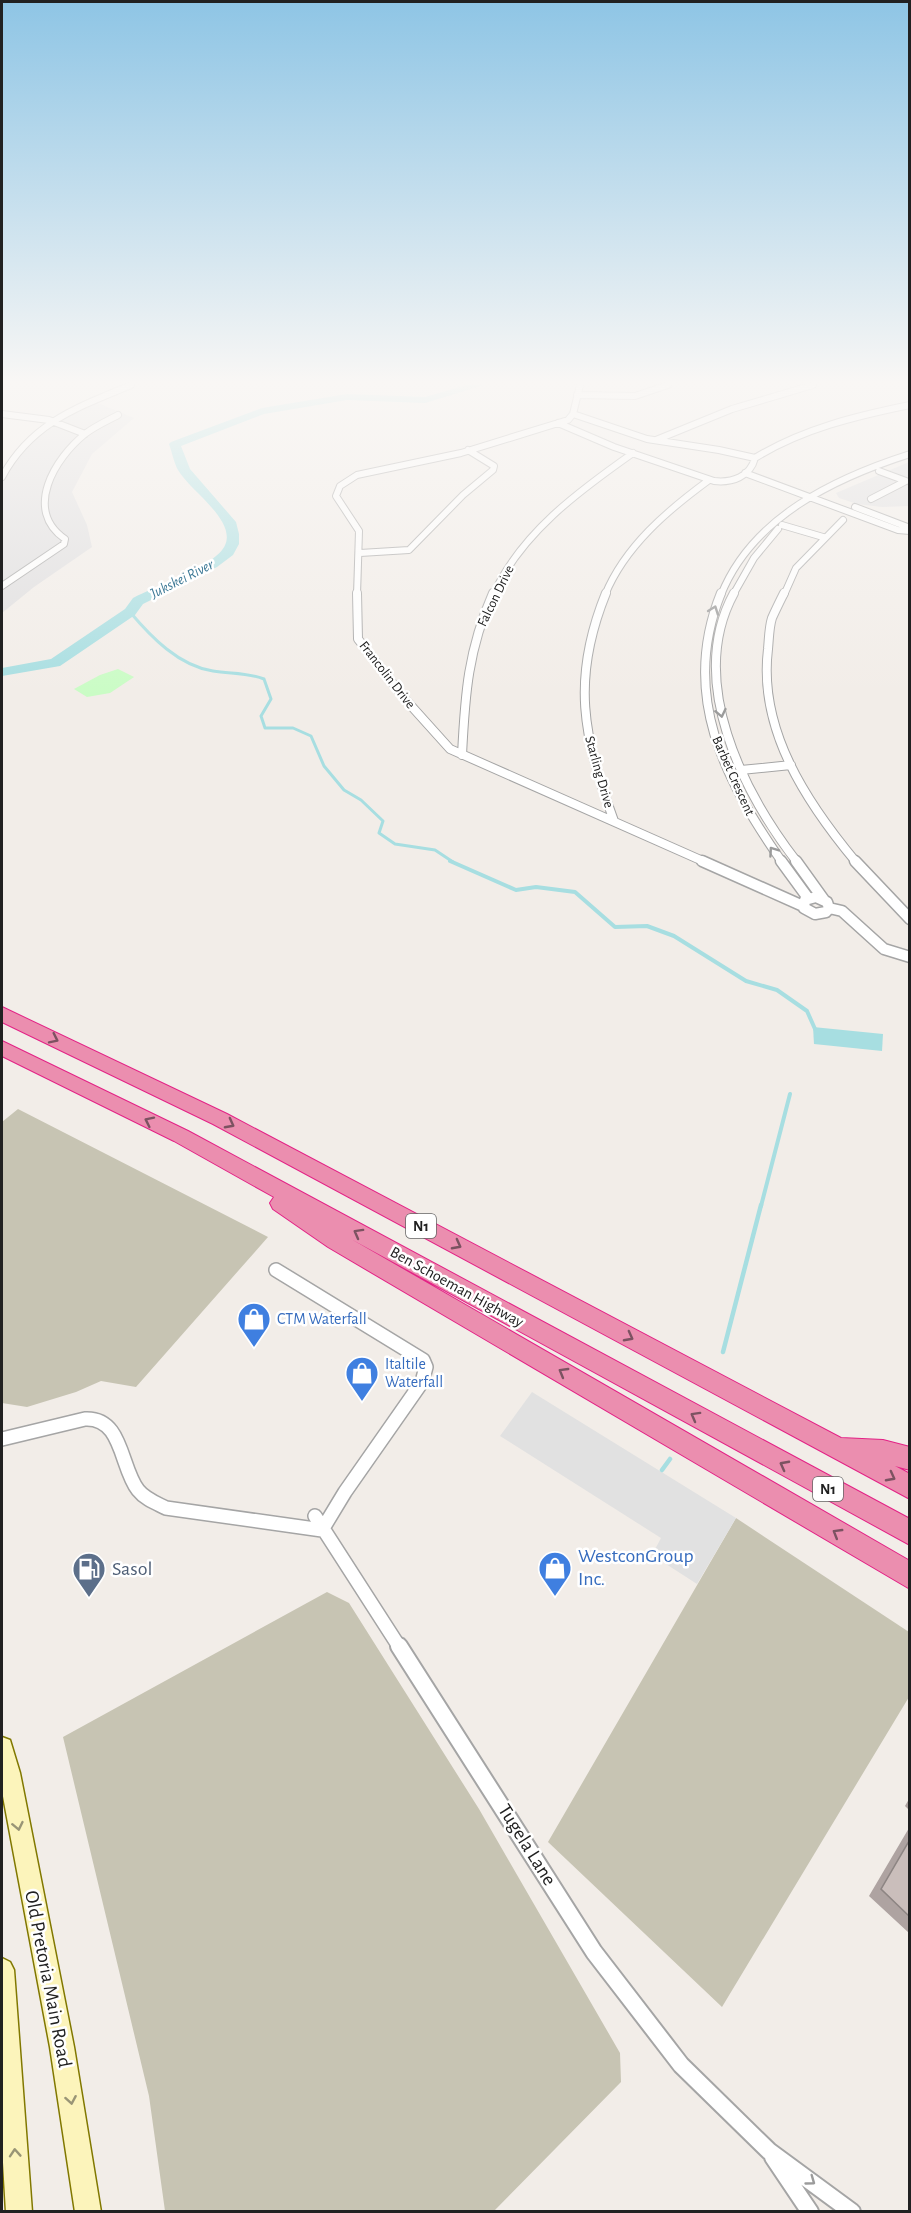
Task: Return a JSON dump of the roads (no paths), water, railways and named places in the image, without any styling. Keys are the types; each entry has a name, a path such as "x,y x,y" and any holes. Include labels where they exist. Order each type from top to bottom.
{"highway":[{"name":"N1","path":"2,1014 220,1119 909,1487"},
{"name":"Ben Schoeman Highway","path":"2,1048 181,1136 909,1533"},
{"path":"181,1136 336,1240 902,1571"},
{"path":"836,1447 883,1451 909,1459"}],"main road":[{"name":"Old Pretoria Main Road","path":"2,1748 9,1773 62,2047 88,2211"},
{"path":"2,1970 19,2211"}],"street":[{"path":"2,585 62,546 66,541 49,525 46,508 47,488"},
{"name":"Francolin Drive","path":"339,488 336,493 337,500 352,517 359,531 356,628 358,639 440,741 462,755 806,902"},
{"path":"360,553 409,550 471,488"},
{"name":"Falcon Drive","path":"462,755 467,678 472,652 479,629 501,579 521,549 550,516 583,488"},
{"name":"Starling Drive","path":"614,821 587,736 585,669 595,619 608,585 636,542 696,488"},
{"path":"792,488 907,529"},
{"name":"Barbet Crescent","path":"806,902 754,824 721,754 708,712 704,680 706,634 725,584 754,540 830,488"},
{"name":"Barbet Crescent","path":"826,904 771,827 741,770 722,718 717,682 719,637 723,615 736,586 764,543 782,525 816,497 837,488"},
{"path":"871,499 892,488"},
{"path":"843,520 823,537 798,564 775,604 766,641 764,674 767,696 774,726 804,791 854,862 909,919"},
{"path":"782,525 823,537"},
{"path":"754,540 764,543"},
{"path":"725,584 736,586"},
{"path":"706,634 719,637"},
{"path":"704,680 717,682"},
{"path":"721,754 734,753"},
{"path":"741,770 791,765"},
{"path":"826,904 826,912 819,914 810,913 806,902 826,904 842,911 884,949 909,957"},
{"path":"2,1439 96,1418 104,1421 110,1428 137,1489 154,1503 184,1513 318,1523 345,1492 422,1382 426,1367 423,1360 276,1270"},
{"name":"Tugela Lane","path":"318,1523 510,1817 594,1952 650,2022 681,2066 769,2151 852,2211"},
{"name":"Tugela Lane","path":"769,2151 810,2211"}],"water":[{"path":"813,1027 883,1034 882,1051 814,1044"}],"waterway":[{"name":"Jukskei River","path":"2,672 55,663 130,612 138,601 221,559 232,544 233,534 230,522 200,488"},
{"path":"130,612 147,631 177,657 201,668 264,679 271,699 261,716 265,728 293,728 311,736 324,766 344,790 361,800 383,821 379,833 395,844 435,850 453,862"},
{"path":"450,861 516,890 536,887 575,892 615,927 647,926 674,936 746,981 777,990 807,1011 815,1029"},
{"path":"761,1206 790,1094"},
{"path":"723,1352 761,1205"},
{"path":"662,1470 670,1459"}],"place":[{"name":"CTM Waterfall","path":"254,1348"},
{"name":"Italtile Waterfall","path":"362,1402"},
{"name":"WestconGroup Inc.","path":"555,1597"},
{"name":"Sasol","path":"89,1598"}]}
